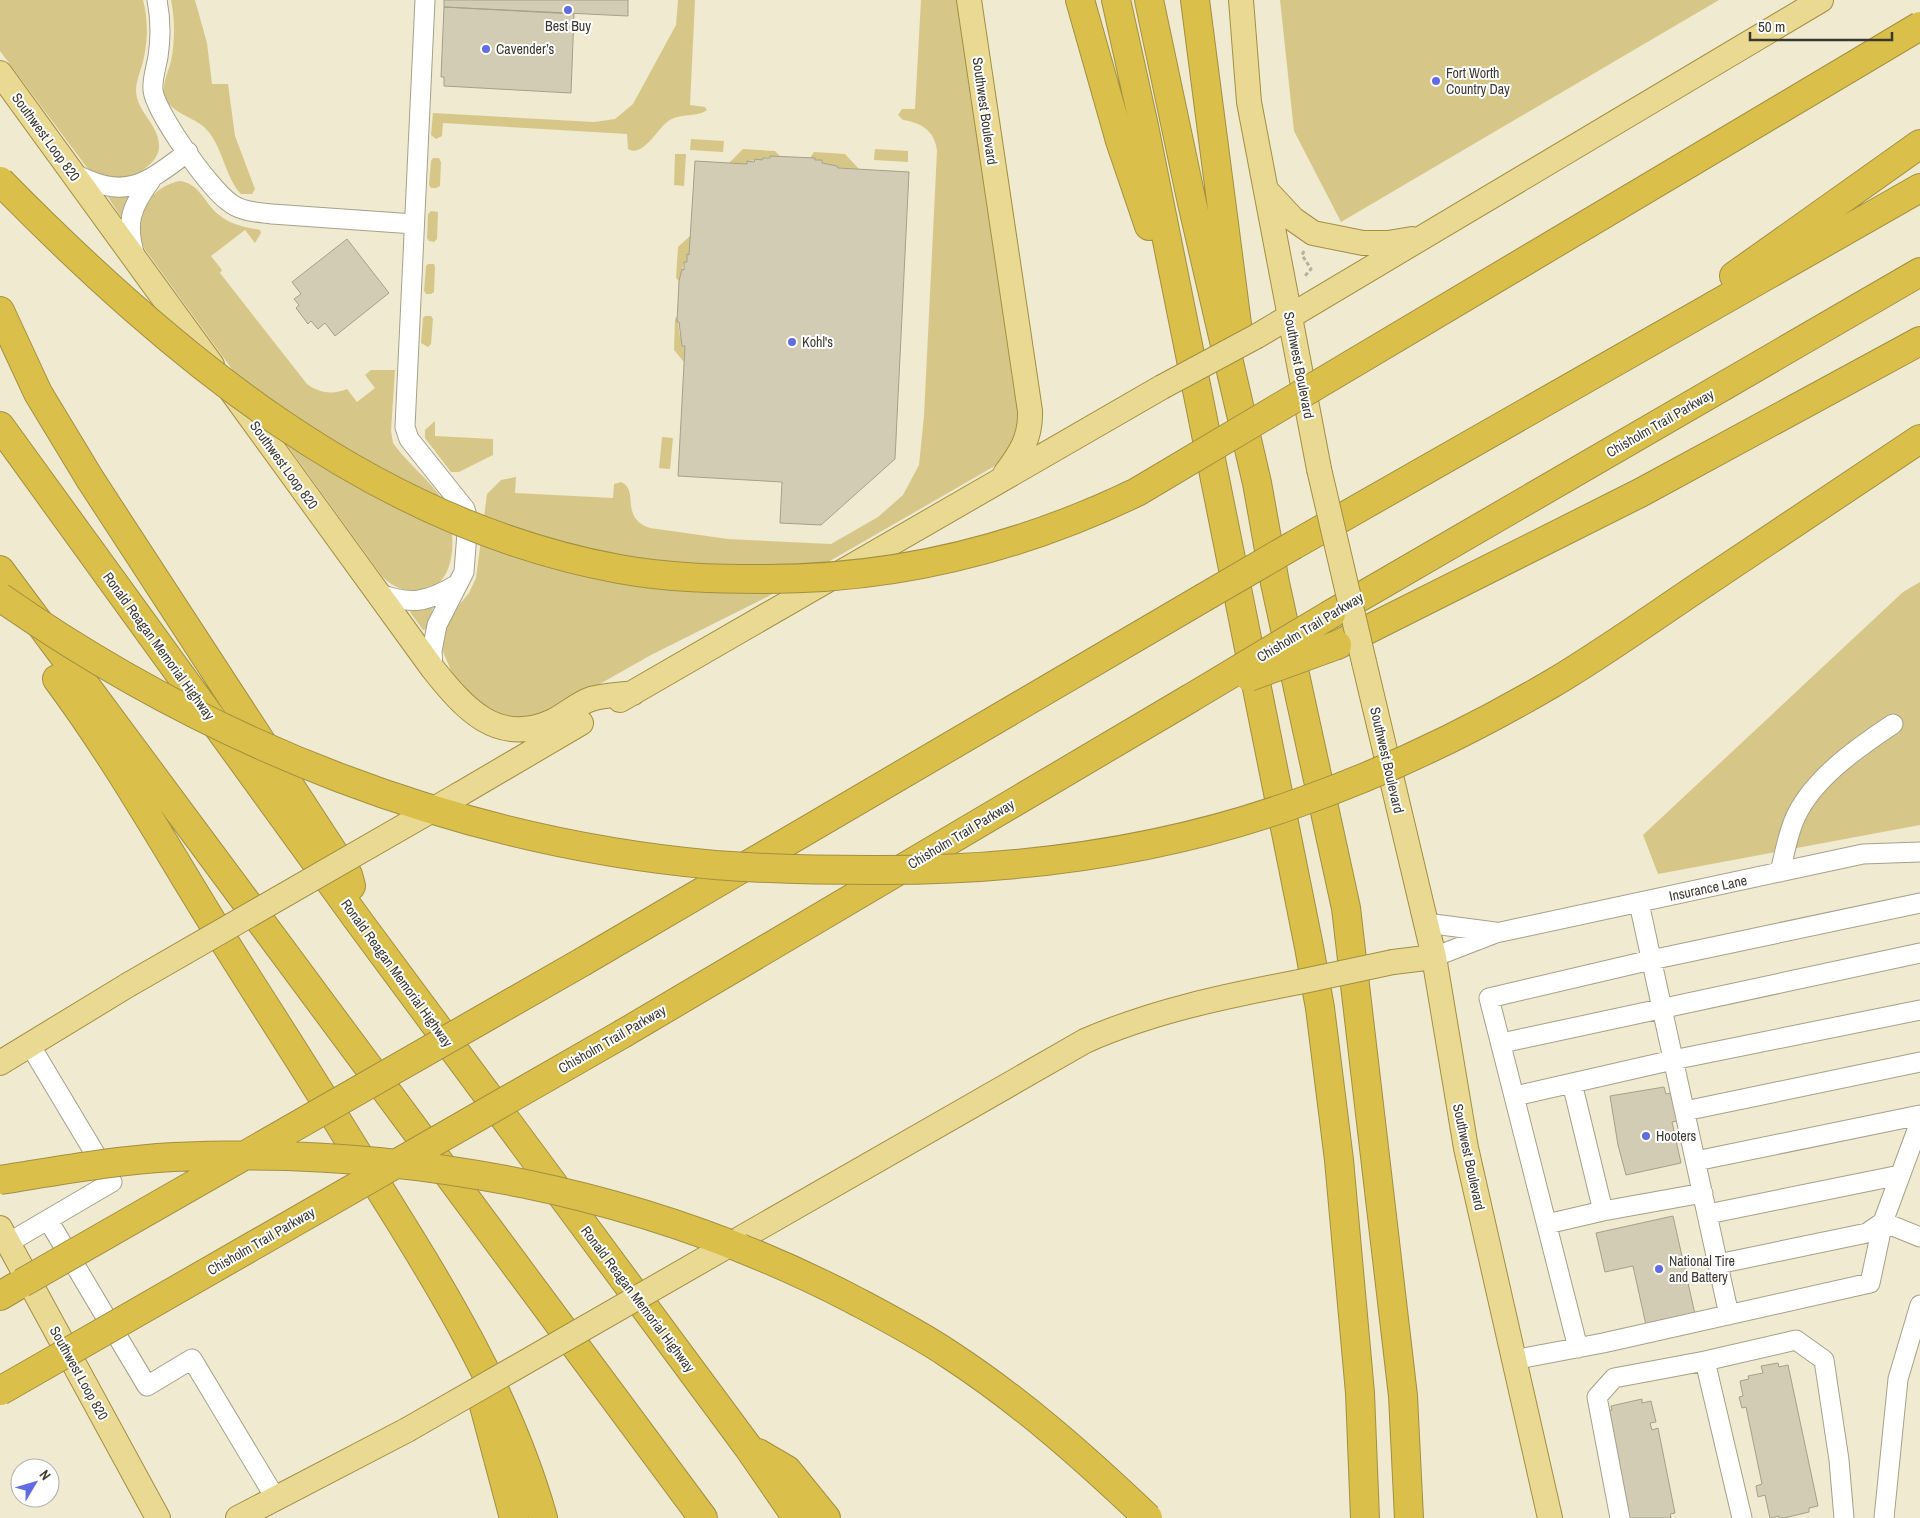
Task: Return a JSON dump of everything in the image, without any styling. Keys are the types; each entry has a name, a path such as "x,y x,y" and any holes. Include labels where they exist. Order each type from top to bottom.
{"highway":[{"path":"1080,0 1120,141 1185,334"},
{"path":"1116,0 1310,947 1320,1008 1339,1160 1360,1393 1365,1518"},
{"path":"1149,0 1192,204 1258,482"},
{"path":"1195,0 1258,482 1275,583 1346,908 1403,1396 1409,1518"},
{"path":"0,180 73,252 130,304 240,394 317,448 410,500 540,550 622,569 702,578 820,578 901,568 993,548 1075,520 1137,492 1920,26"},
{"path":"1602,370 1920,144"},
{"path":"7,1290 584,961 1294,545 1920,188"},
{"name":"Chisholm Trail Parkway","path":"0,1391 624,1033 1331,614 1920,272"},
{"path":"0,311 38,393 90,479 348,875 360,923"},
{"path":"1189,699 1337,645 1640,493 1920,341"},
{"name":"Ronald Reagan Memorial Highway","path":"0,426 360,923 748,1447 797,1518"},
{"path":"0,597 96,661 174,705 236,735 284,757 361,786 475,822 528,836 597,849 713,864 773,868 928,870 1011,866 1129,850 1227,826 1294,805 1400,762 1502,712 1554,682 1920,439"},
{"path":"0,570 703,1518"},
{"path":"0,587 11,616 95,730 446,1295 475,1348 498,1397 520,1449 542,1518"},
{"path":"0,1180 106,1164 171,1158 316,1157 426,1166 470,1173 584,1197 648,1215 712,1235 780,1264 848,1297 923,1338 996,1387 1041,1422 1097,1470 1148,1518"},
{"path":"446,1295 490,1422 514,1518"},
{"path":"748,1447 787,1470 826,1518"}],"main road":[{"name":"Southwest Boulevard","path":"969,0 1030,412 1028,439 1022,451 999,481"},
{"name":"Southwest Boulevard","path":"1241,0 1249,102 1319,469 1434,957 1466,1148 1512,1360 1550,1518"},
{"path":"0,1062 999,481 1162,387 1290,318 1821,0"},
{"name":"Southwest Loop 820","path":"0,73 433,669 468,708 485,722 507,730 528,729 550,722 590,699 633,693"},
{"path":"1266,190 1293,219 1313,233 1388,244 1426,236"},
{"path":"238,1518 408,1430 1085,1042 1117,1027 1163,1013 1393,962 1434,957"},
{"name":"Southwest Loop 820","path":"4,1236 158,1518"}],"street":[{"path":"157,0 161,24 152,87 154,100 162,116 188,152 228,202 238,208 272,214 414,224"},
{"path":"425,0 405,427 414,446 465,509 469,531 464,572 437,625 432,651 433,669"},
{"path":"138,265 129,231 130,219 140,195 151,180 188,152"},
{"path":"73,173 101,186 113,188 151,180"},
{"path":"377,593 395,600 420,601 440,594 457,584"},
{"path":"1780,872 1793,823 1808,795 1859,746 1893,724"},
{"name":"Insurance Lane","path":"1434,957 1496,932 1863,854 1920,852"},
{"path":"1639,903 1729,1315"},
{"path":"1578,1348 1502,1043 1489,998 1651,960 1920,903"},
{"name":"Insurance Lane","path":"1426,924 1496,932"},
{"path":"1502,1043 1920,954"},
{"path":"1515,1096 1673,1060 1920,1010"},
{"path":"4,1236 48,1220 112,1182 30,1045"},
{"path":"1685,1111 1920,1062"},
{"path":"1572,1083 1604,1211"},
{"path":"1696,1161 1920,1115"},
{"path":"1512,1360 1578,1348 1870,1283 1877,1229 1920,1122"},
{"path":"1708,1214 1900,1175"},
{"path":"1547,1224 1604,1211 1703,1193"},
{"path":"48,1220 147,1386 192,1359 276,1499"},
{"path":"1718,1264 1877,1229 1920,1237"},
{"path":"1884,1518 1898,1379 1920,1305"},
{"path":"1620,1518 1597,1397 1614,1378 1705,1361 1796,1340 1824,1360 1839,1460 1844,1518"},
{"path":"1705,1361 1742,1518"}],"path":[{"path":"1302,279 1311,269 1302,255 1305,248"}],"shaded area":[{"path":"0,0 143,0 147,21 146,43 136,91 140,106 156,132 158,139 158,153 150,165 137,173 116,179 101,176 88,169 0,51"},
{"path":"171,0 195,0 207,43 212,84 228,84 235,136 255,189 252,194 241,194 236,188 217,145 207,130 175,109 166,98 164,83 171,61 174,38"},
{"path":"678,0 695,0 690,105 705,107 707,110 698,114 672,119 639,150 633,151 628,149 627,134 443,123 442,136 436,139 431,135 433,113 594,122 615,119 633,104 676,25"},
{"path":"921,0 957,0 1022,408 1022,426 1000,463 769,596 651,655 545,715 527,721 486,712 453,675 443,652 443,634 454,611 469,593 476,578 487,494 501,480 516,477 515,493 613,498 614,484 621,482 629,491 635,518 650,528 728,539 831,544 878,517 903,495 919,465 924,416 937,151 934,138 926,129 916,123 903,120 898,115 902,109 915,109"},
{"name":"Fort Worth Country Day","path":"1280,0 1719,0 1341,222 1294,131"},
{"path":"691,139 724,141 723,152 690,150"},
{"path":"743,149 775,151 780,156 747,161 747,164 729,163"},
{"path":"875,149 908,151 908,162 874,160"},
{"path":"814,152 845,154 859,169 838,168 837,166 822,163 822,160 810,158"},
{"path":"675,154 686,154 684,186 674,185"},
{"path":"433,158 439,158 441,162 440,186 436,188 431,188 429,185 431,161"},
{"path":"179,181 192,185 197,189 214,210 228,221 260,230 261,233 255,243 245,230 211,256 222,270 220,273 307,384 326,392 337,392 347,389 357,402 375,388 365,375 371,370 395,370 391,431 393,443 439,494 448,512 451,524 452,553 449,566 444,577 435,586 418,591 407,590 391,584 382,576 144,248 140,237 140,226 145,206 159,190"},
{"path":"130,196 121,217 108,197"},
{"path":"431,211 438,212 437,239 434,242 429,241 427,238 428,214"},
{"path":"691,235 689,255 687,255 687,262 684,262 679,281 676,278 678,247"},
{"path":"434,264 435,267 434,292 431,294 426,294 424,291 426,266"},
{"path":"431,316 433,319 431,344 428,347 421,343 423,318"},
{"path":"677,316 680,337 683,338 685,346 684,362 674,350 675,319"},
{"path":"435,421 435,436 493,439 493,455 459,472 451,472 425,438 425,430"},
{"path":"662,437 673,438 670,469 659,468"},
{"path":"1920,582 1920,825 1658,874 1643,835 1903,592"},
{"path":"433,608 427,629 423,630 410,612 414,609"}],"building":[{"name":"Best Buy","path":"444,0 628,0 628,16 444,7"},
{"path":"444,7 574,14 571,93 444,86 444,77 441,77"},
{"name":"Kohl's","path":"770,156 815,158 815,160 822,160 822,163 837,166 838,168 909,172 895,459 821,525 780,523 782,482 678,476 685,346 682,346 679,322 677,322 679,281 682,269 684,270 684,262 687,262 687,254 689,255 695,161 747,164 747,161 754,162 755,159 762,160 763,158 770,158"},
{"path":"347,239 389,293 335,336 325,323 318,329 311,321 308,324 296,308 299,305 294,299 301,294 292,282"},
{"name":"Hooters","path":"1664,1087 1666,1094 1672,1093 1677,1121 1672,1122 1681,1163 1626,1175 1618,1145 1610,1096"},
{"name":"National Tire and Battery","path":"1673,1216 1695,1314 1646,1325 1633,1266 1605,1272 1596,1233"},
{"path":"1778,1363 1779,1367 1788,1365 1818,1506 1809,1508 1809,1512 1784,1518 1779,1518 1779,1516 1770,1518 1765,1495 1758,1497 1756,1486 1762,1484 1746,1407 1742,1408 1739,1397 1743,1396 1740,1381 1749,1379 1748,1376 1763,1373 1761,1366"},
{"path":"1642,1399 1642,1403 1651,1401 1656,1422 1650,1423 1652,1430 1658,1428 1675,1513 1670,1514 1671,1518 1626,1518 1604,1412 1612,1410 1611,1406"}],"place":[{"name":"Best Buy","path":"568,10"},
{"name":"Cavender’s","path":"486,49"},
{"name":"Fort Worth Country Day","path":"1436,81"},
{"name":"Kohl's","path":"792,342"},
{"name":"Hooters","path":"1646,1136"},
{"name":"National Tire and Battery","path":"1659,1269"}]}
